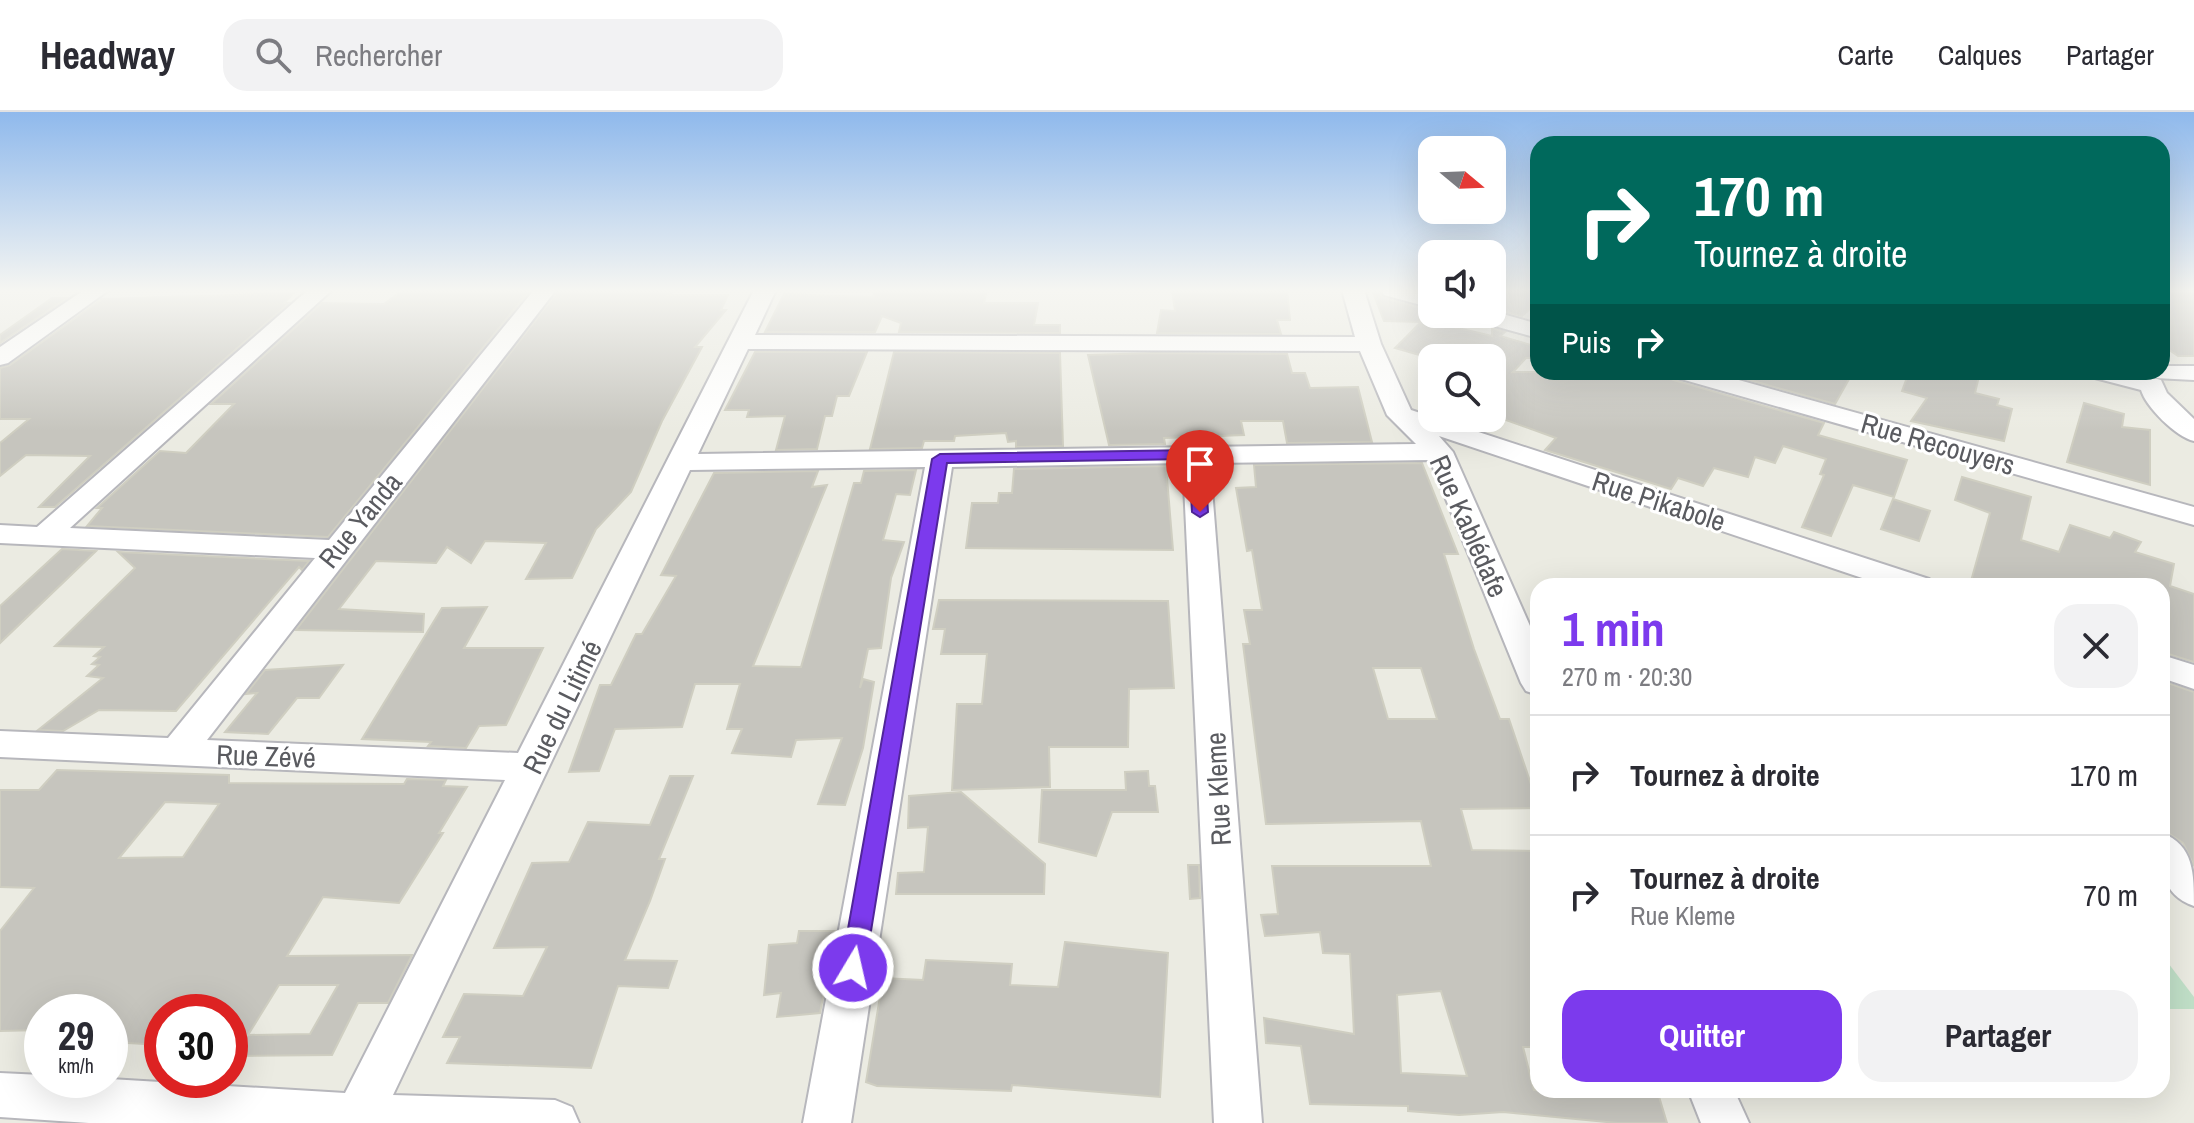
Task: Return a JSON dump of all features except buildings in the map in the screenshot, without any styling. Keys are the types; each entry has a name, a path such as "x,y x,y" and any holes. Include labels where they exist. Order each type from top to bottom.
{"street":[{"path":"0,358 30,337"},
{"path":"45,535 268,337"},
{"name":"Rue Yanda","path":"177,752 507,337"},
{"name":"Rue du Litimé","path":"357,1120 743,337"},
{"name":"Rue Kablédafe","path":"1367,337 1400,415 1440,452 1530,664"},
{"path":"741,342 1369,344"},
{"path":"2170,374 2194,373"},
{"name":"Rue Recouyers","path":"1711,380 2194,516"},
{"path":"2158,380 2155,396 2194,433"},
{"name":"Rue Pikabole","path":"1400,415 1894,578"},
{"path":"681,462 1440,452"},
{"name":"Rue Kleme","path":"1196,454 1238,1123"},
{"path":"827,1123 940,459"},
{"path":"0,534 336,550"},
{"path":"2170,669 2194,677"},
{"name":"Rue Zévé","path":"0,744 532,767"},
{"path":"2170,859 2194,889"},
{"path":"0,1095 357,1120 555,1123"},
{"path":"1714,1098 1725,1123"}],"green space":[{"path":"2170,966 2194,997 2194,1009 2170,1009"}],"route":[{"path":"853,968 940,459 1196,454 1200,512"}]}
